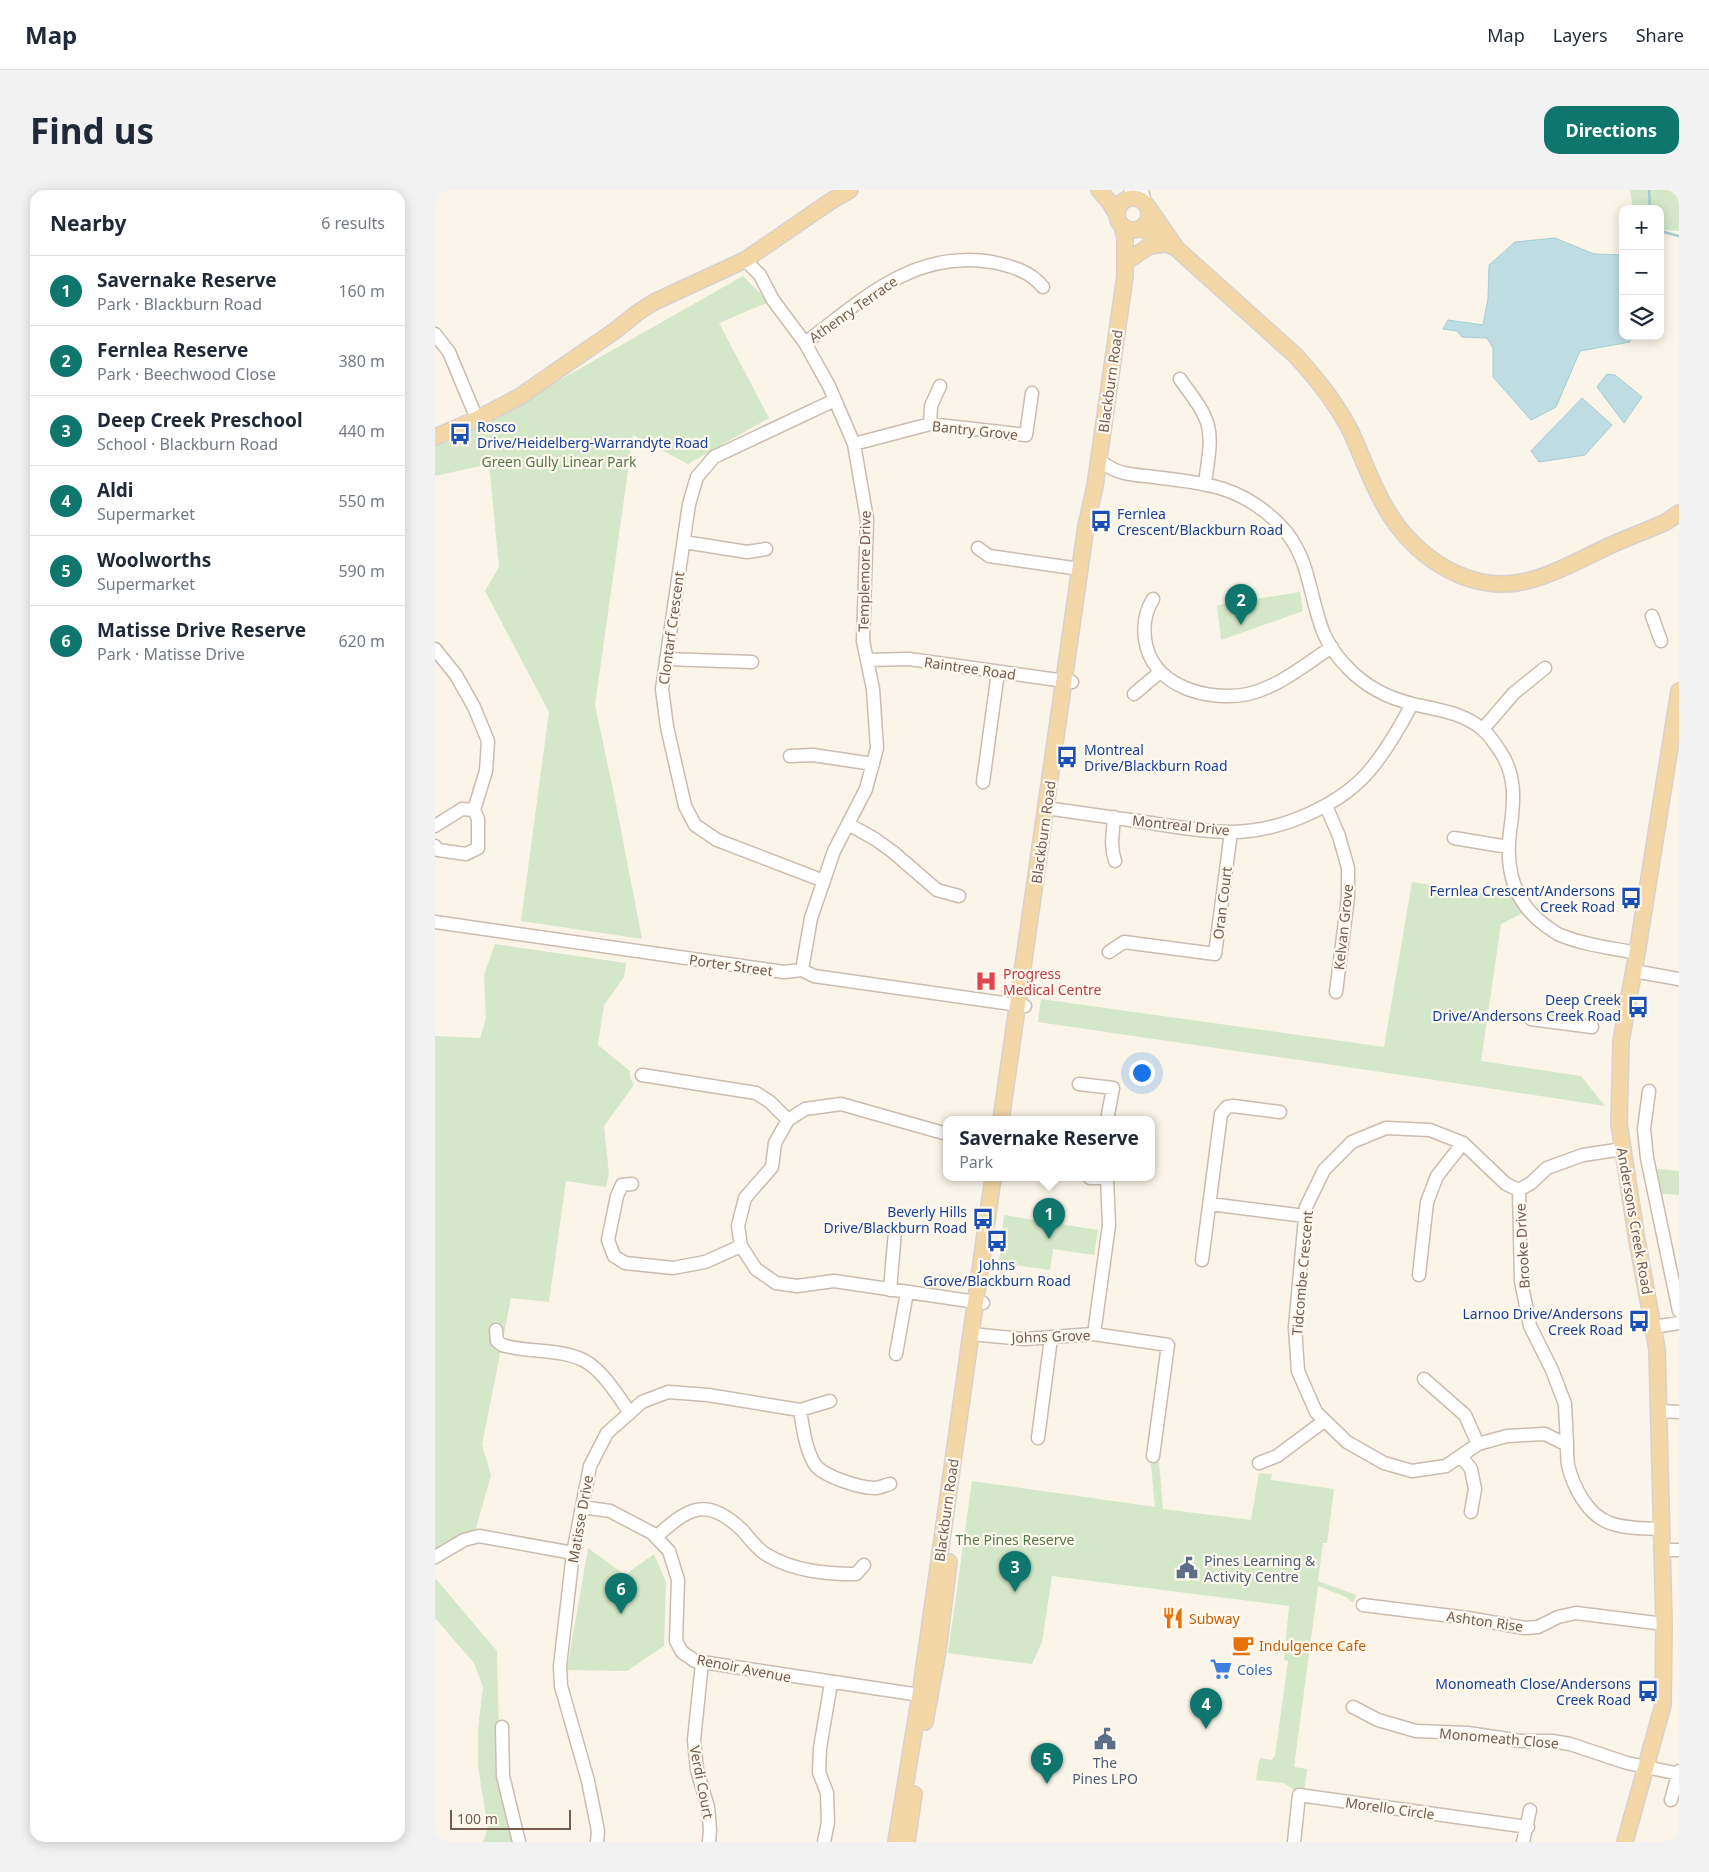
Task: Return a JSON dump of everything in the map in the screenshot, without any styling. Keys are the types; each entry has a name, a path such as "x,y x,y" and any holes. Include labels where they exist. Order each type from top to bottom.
{"main road":[{"path":"435,438 534,387 616,330 748,265 785,242 849,190"},
{"path":"1099,190 1110,203 1119,221 1131,230 1140,229 1172,247 1296,356 1334,403 1350,431 1383,504 1393,520 1405,536 1433,562 1461,576 1495,583 1527,581 1560,570 1609,546 1672,523 1679,513"},
{"path":"1110,190 1145,200"},
{"path":"1119,221 1119,206 1129,196"},
{"path":"1140,229 1148,219 1145,200"},
{"path":"1145,200 1172,247"},
{"name":"Blackburn Road","path":"1009,1116 1022,1006 1068,681 1080,569 1095,486 1125,276 1125,238 1119,221"},
{"name":"Blackburn Road","path":"1125,276 1140,229"},
{"path":"1132,258 1149,246 1172,247"},
{"path":"435,429 476,416"},
{"name":"Blackburn Road","path":"1068,681 1085,598 1093,526 1095,486"},
{"path":"1609,546 1679,502"},
{"name":"Andersons Creek Road","path":"1625,1842 1663,1705 1664,1624 1660,1528 1657,1349 1637,1240 1619,1124 1621,1041 1679,692"},
{"name":"Blackburn Road","path":"1002,1116 1022,1006"},
{"name":"Blackburn Road","path":"907,1842 921,1744 938,1651 959,1489 993,1181"},
{"name":"Blackburn Road","path":"979,1302 1000,1181"},
{"name":"Blackburn Road","path":"896,1842 975,1335"},
{"name":"Andersons Creek Road","path":"1620,1842 1634,1812"}],"street":[{"name":"Athenry Terrace","path":"805,343 887,282 908,272 934,264 969,260 1001,264 1030,274 1043,286"},
{"name":"Templemore Drive","path":"748,265 760,275 773,300 805,343 829,386 854,444 867,519 863,641 873,689 877,748 866,789 834,851 811,918 802,970"},
{"path":"435,334 449,352 476,416"},
{"path":"1180,379 1204,415 1208,427 1210,442 1205,484"},
{"path":"930,424 931,406 940,386"},
{"name":"Bantry Grove","path":"854,444 930,424 1026,435 1033,393"},
{"name":"Clontarf Crescent","path":"824,881 717,840 695,825 685,806 667,727 661,688 692,489 697,477 714,457 835,400"},
{"path":"1099,455 1105,465 1125,474"},
{"path":"1095,486 1110,476 1125,474 1205,484 1231,492 1254,503 1280,525 1292,540 1301,556 1324,635 1347,666 1359,678 1378,690 1412,704 1457,714 1483,729 1502,754 1513,787 1515,801 1508,847 1509,871 1514,888 1523,905 1537,920 1559,935 1606,948 1637,953"},
{"path":"683,542 747,552 766,549"},
{"path":"978,548 989,556 1080,569"},
{"path":"1153,599 1147,609 1144,630 1146,644 1152,660 1160,672 1169,680 1203,694 1227,697 1250,694 1270,686 1332,647"},
{"path":"1652,616 1661,641"},
{"path":"435,650 456,675 469,699 487,741 486,771 474,810 478,819 478,848 466,854 438,850 435,846"},
{"path":"666,659 752,662"},
{"name":"Raintree Road","path":"868,660 909,659 1068,681"},
{"path":"1483,729 1514,693 1545,668"},
{"path":"983,782 998,672"},
{"path":"1134,694 1160,672"},
{"name":"Montreal Drive","path":"1050,809 1231,832 1263,829 1294,820 1325,806 1355,784 1373,766 1399,730 1412,704"},
{"path":"789,756 813,755 873,764"},
{"name":"Kelvan Grove","path":"1325,806 1339,836 1348,868 1348,897 1336,992"},
{"path":"435,826 462,809 474,810"},
{"path":"1114,818 1111,851 1115,861"},
{"path":"848,824 875,839 893,852 937,890 959,896"},
{"name":"Oran Court","path":"1109,952 1124,942 1215,954 1231,832"},
{"path":"1454,838 1508,847"},
{"name":"Porter Street","path":"435,922 784,972 802,970 814,976 1022,1006"},
{"path":"1634,971 1679,979"},
{"path":"1531,1019 1592,1027"},
{"path":"642,1075 756,1093 770,1102 788,1120"},
{"path":"1079,1084 1113,1088 1108,1116"},
{"path":"1649,1090 1644,1128 1647,1158 1679,1311"},
{"path":"943,1133 841,1104 805,1109 788,1120 775,1143 772,1167 745,1198 738,1226 741,1246 756,1269 777,1282 797,1286 834,1281 979,1302"},
{"path":"1202,1260 1221,1114 1227,1107 1233,1106 1280,1112"},
{"name":"Tidcombe Crescent","path":"1519,1190 1506,1184 1463,1143 1430,1130 1386,1128 1352,1142 1324,1170 1306,1207 1295,1327 1298,1372 1316,1412 1347,1442 1384,1463 1412,1471 1446,1466 1478,1444 1507,1436 1545,1434 1567,1445"},
{"path":"1419,1275 1427,1202 1437,1176 1463,1143"},
{"path":"1519,1190 1531,1183 1547,1168 1583,1154 1623,1150"},
{"path":"1094,1334 1109,1225 1107,1181"},
{"path":"632,1184 622,1185 619,1190 608,1240 614,1256 625,1263 673,1268 705,1262 741,1246"},
{"name":"Brooke Drive","path":"1519,1190 1521,1281 1531,1326 1552,1370 1565,1404 1567,1445"},
{"path":"1210,1204 1305,1216"},
{"path":"890,1290 895,1231"},
{"path":"896,1354 907,1292"},
{"path":"1653,1327 1679,1323"},
{"path":"496,1330 497,1340 502,1345 566,1355 585,1361 609,1383 630,1413"},
{"name":"Johns Grove","path":"975,1335 1024,1339 1094,1334 1168,1345 1153,1456"},
{"path":"1038,1438 1051,1338"},
{"path":"1424,1379 1465,1415 1478,1444"},
{"name":"Matisse Drive","path":"597,1842 598,1831 587,1781 561,1686 560,1666 573,1553 590,1466 607,1433 642,1402 668,1392 708,1395 800,1410 830,1401"},
{"path":"800,1410 806,1445 815,1465 831,1476 844,1481 874,1488 890,1484"},
{"path":"1659,1411 1679,1412"},
{"path":"1259,1463 1277,1456 1324,1421"},
{"path":"1567,1445 1568,1463 1575,1488 1591,1511 1608,1523 1628,1528 1660,1528"},
{"path":"1461,1456 1471,1470 1475,1489 1471,1512"},
{"name":"Renoir Avenue","path":"582,1507 610,1511 652,1533 669,1551 678,1580 676,1641 682,1652 695,1661 920,1695"},
{"path":"656,1537 678,1518 694,1509 710,1510 722,1513 734,1522 766,1554 795,1568 830,1574 856,1574 864,1565"},
{"path":"435,1557 464,1540 479,1536 573,1553"},
{"path":"1661,1550 1679,1550"},
{"name":"Ashton Rise","path":"1363,1605 1468,1618 1525,1628 1538,1627 1558,1616 1576,1613 1664,1624"},
{"name":"Verdi Court","path":"702,1663 693,1740 697,1770 708,1807 709,1842"},
{"path":"824,1842 828,1822 827,1793 819,1772 820,1748 831,1683"},
{"name":"Monomeath Close","path":"1353,1706 1377,1720 1416,1731 1468,1733 1521,1741 1552,1741 1569,1744 1646,1768 1679,1773"},
{"path":"502,1727 503,1776 519,1842"},
{"path":"1671,1800 1679,1773"},
{"name":"Morello Circle","path":"1294,1842 1299,1795 1524,1837"},
{"path":"1524,1837 1530,1810"}],"green space":[{"path":"1630,190 1679,190 1679,231 1664,230 1664,205 1632,205"},
{"name":"Green Gully Linear Park","path":"743,276 769,302 719,323 769,418 688,464 633,435 595,705 642,939 521,921 549,712 485,591 499,567 489,464 435,476 435,446 477,427"},
{"path":"1300,592 1303,611 1221,640 1217,605"},
{"path":"1412,882 1493,895 1507,885 1523,913 1501,924 1481,1061 1581,1076 1605,1106 1038,1022 1041,999 1384,1047"},
{"path":"495,944 626,963 624,977 604,1005 598,1045 630,1071 630,1078 634,1085 604,1126 609,1174 606,1187 566,1181 549,1302 511,1298 482,1445 491,1475 475,1532 445,1542 435,1549 435,1036 480,1038 486,1019 484,975"},
{"path":"1649,1168 1679,1171 1679,1195 1654,1193"},
{"path":"1004,1215 1098,1230 1094,1255 1053,1249 1050,1270 999,1263"},
{"name":"The Pines Reserve","path":"1159,1462 1163,1509 1251,1520 1259,1473 1272,1474 1271,1480 1334,1489 1327,1543 1323,1543 1318,1581 1356,1595 1353,1603 1346,1597 1318,1586 1294,1767 1307,1769 1304,1793 1297,1792 1284,1783 1256,1780 1259,1760 1261,1758 1271,1760 1275,1756 1288,1661 1284,1660 1289,1606 1052,1576 1042,1642 1032,1664 948,1653 972,1481 1155,1507 1151,1464"},
{"path":"588,1548 625,1575 654,1554 666,1582 664,1646 627,1671 567,1670"},
{"path":"435,1578 497,1651 500,1779 516,1842 483,1842 488,1828 478,1767 478,1730 483,1687 474,1663 435,1618"}],"water":[{"path":"1555,238 1594,254 1619,255 1619,340 1630,340 1630,342 1580,351 1556,407 1531,420 1493,377 1493,348 1487,338 1462,337 1457,331 1443,329 1448,320 1483,325 1488,299 1489,265 1515,242"},
{"path":"1607,374 1615,375 1642,397 1624,423 1597,387"},
{"path":"1582,398 1612,425 1585,455 1539,462 1531,451"}],"waterway":[{"path":"1649,190 1650,205"},
{"path":"1664,232 1679,236"}],"place":[{"name":"Rosco Drive/Heidelberg-Warrandyte Road","path":"460,434"},
{"name":"Fernlea Crescent/Blackburn Road","path":"1101,521"},
{"name":"Fernlea Reserve","path":"1241,625"},
{"name":"Montreal Drive/Blackburn Road","path":"1067,757"},
{"name":"Fernlea Crescent/Andersons Creek Road","path":"1631,898"},
{"name":"Progress Medical Centre","path":"986,981"},
{"name":"Deep Creek Drive/Andersons Creek Road","path":"1638,1007"},
{"name":"Beverly Hills Drive/Blackburn Road","path":"983,1219"},
{"name":"Savernake Reserve","path":"1049,1239"},
{"name":"Johns Grove/Blackburn Road","path":"997,1241"},
{"name":"Larnoo Drive/Andersons Creek Road","path":"1639,1321"},
{"name":"Pines Learning & Activity Centre","path":"1187,1568"},
{"name":"Deep Creek Preschool","path":"1015,1592"},
{"name":"Matisse Drive Reserve","path":"621,1614"},
{"name":"Subway","path":"1173,1618"},
{"name":"Indulgence Cafe","path":"1243,1645"},
{"name":"Coles","path":"1221,1669"},
{"name":"Monomeath Close/Andersons Creek Road","path":"1648,1691"},
{"name":"Aldi","path":"1206,1729"},
{"name":"The Pines LPO","path":"1105,1739"},
{"name":"Woolworths","path":"1047,1784"}]}
